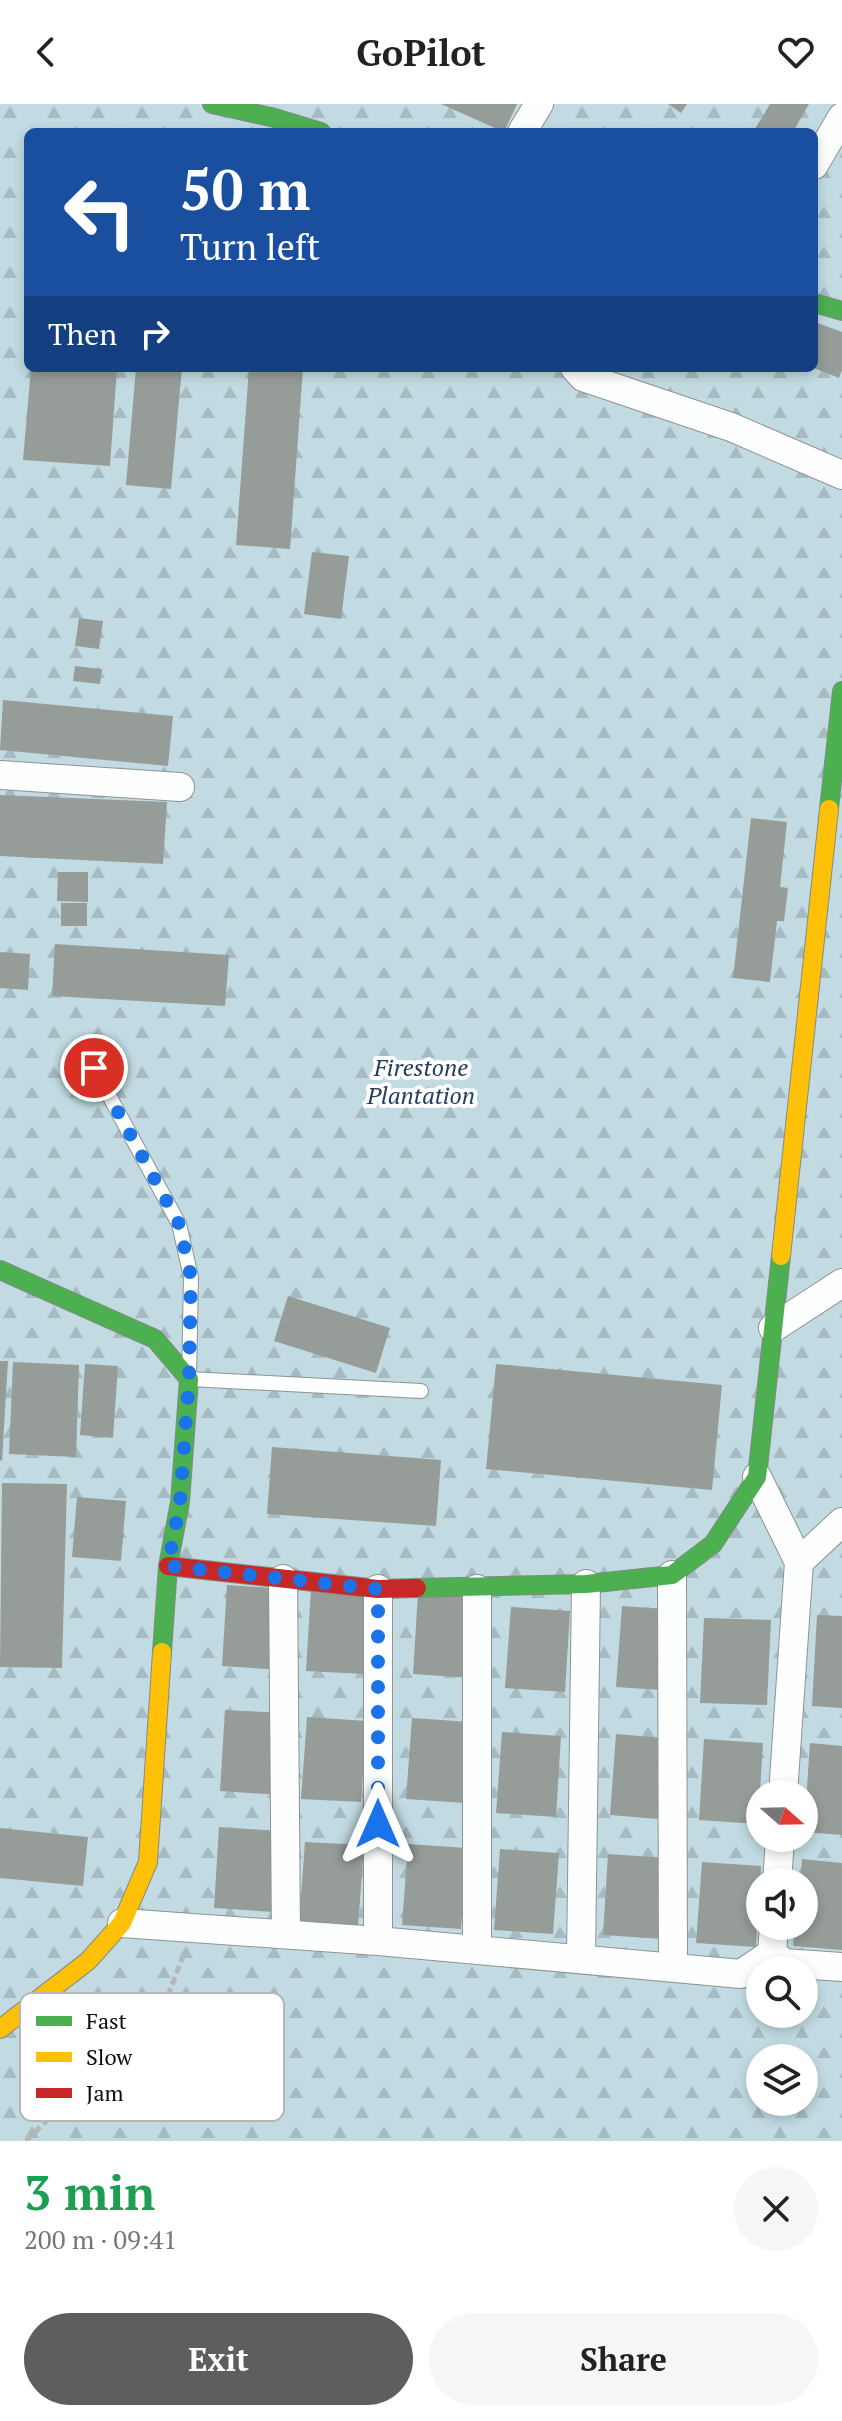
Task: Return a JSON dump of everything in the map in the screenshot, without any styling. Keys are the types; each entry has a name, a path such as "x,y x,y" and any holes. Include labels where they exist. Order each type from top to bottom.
{"street":[{"path":"212,104 279,111 313,128"},
{"path":"524,128 539,104"},
{"path":"818,158 842,117"},
{"path":"818,304 842,311"},
{"path":"579,372 583,377 731,427 842,475"},
{"path":"168,1566 378,1589 477,1589 586,1584 672,1575 713,1544 757,1477 773,1328 830,903 842,691"},
{"path":"0,775 180,787"},
{"path":"0,1270 155,1339 189,1379 180,1502 168,1566 148,1862 122,1923 88,1961 47,1993"},
{"path":"773,1328 842,1283"},
{"path":"757,1477 799,1562 784,1780"},
{"path":"799,1562 842,1522"},
{"path":"672,1575 673,1967"},
{"path":"283,1579 286,1934"},
{"path":"581,1958 586,1584"},
{"path":"378,1589 378,1941"},
{"path":"477,1589 477,1950"},
{"path":"122,1923 378,1941 741,1974 772,1940"},
{"path":"773,1940 784,1963 842,1967"},
{"path":"0,2029 20,2014"}],"lane":[{"path":"94,1068 179,1224 191,1277 189,1379 421,1391"}],"path":[{"path":"169,1993 184,1955 181,1927"},
{"path":"26,2141 46,2121"}],"green space":[{"name":"Firestone Plantation","path":"0,104 842,104 842,2141 0,2141"}],"building":[{"path":"441,104 517,104 506,128 495,128"},
{"path":"668,104 687,104 681,113"},
{"path":"770,104 809,104 795,128 755,128"},
{"path":"818,323 842,332 842,370 839,378 818,370"},
{"path":"31,372 117,372 110,466 23,460"},
{"path":"136,372 182,372 171,489 126,485"},
{"path":"249,372 303,372 290,549 236,545"},
{"path":"312,552 349,556 341,619 304,614"},
{"path":"79,618 103,621 99,649 75,646"},
{"path":"75,666 102,669 100,684 73,681"},
{"path":"3,700 173,716 168,766 0,750"},
{"path":"0,795 167,802 163,864 0,856"},
{"path":"751,818 787,822 780,887 788,888 784,921 777,921 770,982 733,978"},
{"path":"58,872 88,872 88,902 57,901"},
{"path":"61,903 87,903 87,926 61,926"},
{"path":"55,944 229,955 225,1006 52,996"},
{"path":"0,952 30,954 28,990 0,988"},
{"path":"288,1296 390,1328 376,1373 274,1341"},
{"path":"0,1361 8,1361 2,1461 0,1460"},
{"path":"13,1362 79,1365 76,1457 9,1454"},
{"path":"85,1364 118,1366 113,1438 80,1435"},
{"path":"496,1364 722,1385 712,1490 486,1469"},
{"path":"272,1447 441,1460 436,1526 267,1514"},
{"path":"2,1483 67,1484 62,1668 0,1667"},
{"path":"77,1497 126,1501 121,1561 72,1557"},
{"path":"227,1585 286,1589 281,1670 222,1666"},
{"path":"311,1589 370,1593 365,1674 306,1671"},
{"path":"418,1593 477,1597 472,1678 413,1674"},
{"path":"622,1606 681,1610 676,1691 616,1687"},
{"path":"511,1607 570,1611 565,1692 505,1688"},
{"path":"817,1615 842,1616 842,1708 812,1706"},
{"path":"704,1618 771,1620 767,1705 700,1703"},
{"path":"225,1710 285,1713 279,1795 220,1791"},
{"path":"307,1717 367,1721 361,1802 301,1799"},
{"path":"412,1718 471,1722 465,1803 406,1799"},
{"path":"502,1732 561,1736 556,1817 496,1813"},
{"path":"616,1734 675,1739 670,1820 610,1815"},
{"path":"704,1739 763,1743 761,1780 746,1780 746,1823 699,1820"},
{"path":"810,1743 842,1746 842,1835 818,1833 818,1780 808,1780"},
{"path":"219,1827 279,1831 273,1912 214,1908"},
{"path":"0,1828 88,1837 83,1886 0,1878"},
{"path":"305,1842 364,1845 358,1927 299,1923"},
{"path":"408,1844 467,1848 461,1929 402,1925"},
{"path":"500,1849 559,1853 553,1934 494,1930"},
{"path":"608,1854 668,1858 662,1939 603,1935"},
{"path":"802,1859 842,1863 842,1950 793,1946 794,1940 818,1940 818,1868 801,1868"},
{"path":"702,1862 761,1866 746,1868 746,1940 756,1940 756,1947 696,1943"}],"traffic: fast":[{"path":"212,104 308,128"},
{"path":"818,304 842,311"},
{"path":"829,809 842,691"},
{"path":"417,1588 586,1584 672,1575 713,1544 757,1477 781,1256"},
{"path":"0,1270 155,1339 189,1379 180,1502 168,1566 162,1652"}],"traffic: slow":[{"path":"781,1256 829,809"},
{"path":"47,1993 88,1961 122,1923 148,1862 162,1652"},
{"path":"0,2029 20,2014"}],"traffic: jam":[{"path":"168,1566 378,1589 417,1588"}],"route":[{"path":"94,1068 179,1224 191,1277 189,1379 180,1502 168,1566 378,1589 378,1824"}]}
